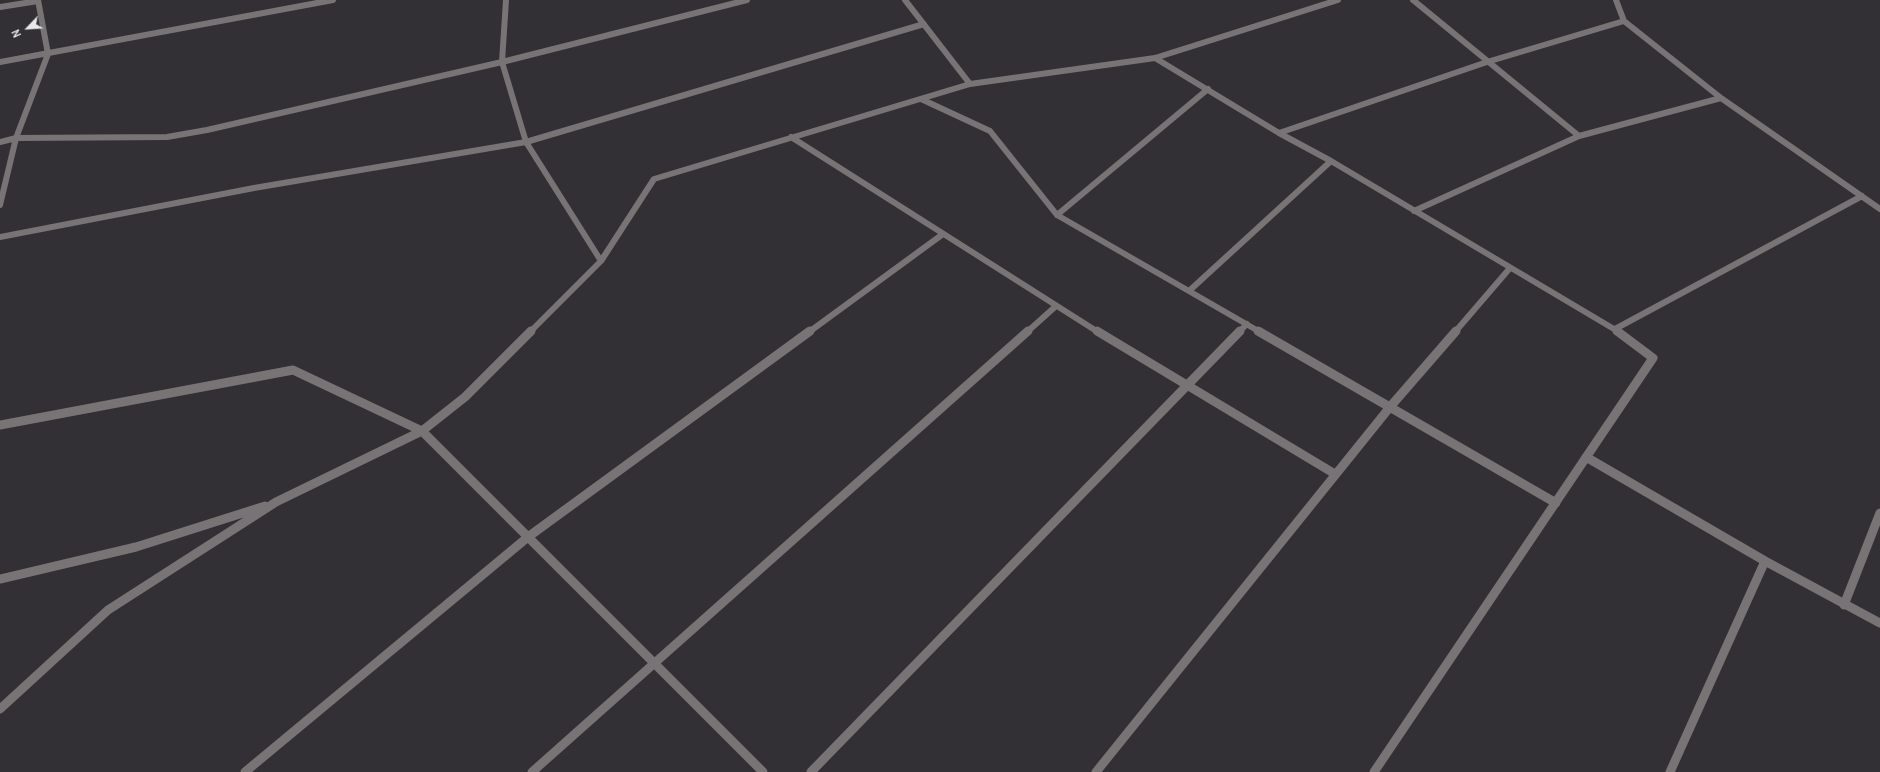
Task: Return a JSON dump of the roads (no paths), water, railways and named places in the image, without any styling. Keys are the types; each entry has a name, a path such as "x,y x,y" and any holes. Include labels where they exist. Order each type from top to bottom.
{"street":[{"path":"0,7 38,0 48,54 16,138 0,205"},
{"path":"0,62 333,0"},
{"path":"506,0 502,62 526,142 601,262"},
{"path":"0,142 16,138 167,137 207,130 502,62 748,0"},
{"path":"905,0 970,84"},
{"path":"0,709 108,610 276,502 422,431 464,397 601,262 654,179 970,84 1154,58 1338,0"},
{"path":"1413,0 1579,136"},
{"path":"1616,0 1624,21 1721,98 1880,209"},
{"path":"1279,133 1487,62 1624,21"},
{"path":"0,237 254,188 526,142 924,24"},
{"path":"1154,58 1614,329 1653,358 1374,772"},
{"path":"1057,215 1208,89"},
{"path":"1414,211 1579,136 1721,98"},
{"path":"921,99 990,131 1057,215 1556,503"},
{"path":"791,137 1056,306 1335,474"},
{"path":"1189,291 1331,161"},
{"path":"1614,329 1862,196"},
{"path":"245,772 528,536 943,234"},
{"path":"1096,772 1390,407 1510,268"},
{"path":"532,772 1056,306"},
{"path":"811,772 1247,324"},
{"path":"0,426 293,370 422,431 763,772"},
{"path":"1586,457 1844,605 1880,623"},
{"path":"0,579 136,547 276,502"},
{"path":"1844,605 1880,513"},
{"path":"1670,772 1765,560"}]}
